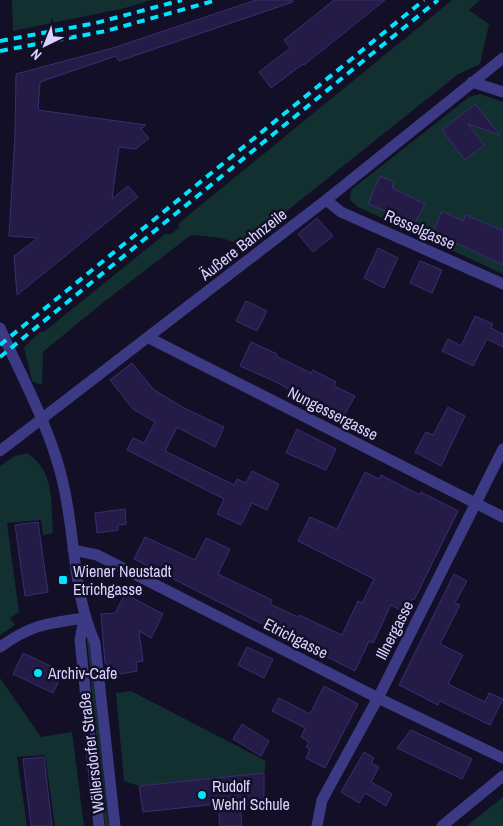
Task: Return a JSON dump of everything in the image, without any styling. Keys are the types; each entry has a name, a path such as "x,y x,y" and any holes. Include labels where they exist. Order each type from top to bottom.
{"street":[{"name":"Äußere Bahnzeile","path":"0,451 326,200 503,58"},
{"path":"472,82 503,92"},
{"name":"Resselgasse","path":"326,200 341,212 503,284"},
{"name":"Wöllersdorfer Straße","path":"0,328 41,420 64,484 84,618 95,643 116,826"},
{"name":"Nungessergasse","path":"149,338 503,517"},
{"name":"Illnergasse","path":"317,826 322,800 378,698 503,449"},
{"name":"Etrichgasse","path":"73,550 97,555 378,698 503,758"},
{"path":"0,647 20,633 39,624 84,618"},
{"name":"Wöllersdorfer Straße","path":"84,618 80,640 99,826"},
{"path":"442,826 503,776"}],"green space":[{"path":"12,0 152,0 125,8 13,31"},
{"path":"452,0 480,0 469,10 489,24 480,64 457,75 243,246 222,238 191,235 100,305 43,352 42,385 32,381 24,347 40,332 45,331 165,234 171,234 179,228 179,223"},
{"path":"480,94 503,102 503,274 358,207 350,200 351,190 469,97"},
{"path":"27,453 36,460 47,478 50,488 53,533 43,535 41,520 7,523 19,612 10,618 15,625 0,635 0,466 15,456"},
{"path":"89,639 109,826 105,826 87,640"},
{"path":"0,678 41,737 72,732 84,826 55,826 45,755 17,757 27,826 0,826"},
{"path":"131,691 266,761 264,773 139,786 124,781 116,693"},
{"path":"503,797 503,826 467,826"}],"building":[{"path":"256,0 292,0 293,2 119,61 116,56 40,82 38,110 146,125 141,129 149,138 136,149 119,147 112,199 128,186 138,197 17,295 14,256 38,238 9,236 15,135 16,74 113,48"},
{"path":"334,0 385,0 304,65 271,88 259,72 290,48 284,40"},
{"path":"475,104 500,135 468,124 484,145 465,160 442,130"},
{"path":"380,176 394,182 392,188 425,204 415,223 368,204"},
{"path":"442,211 463,221 466,215 503,231 503,265 433,232"},
{"path":"317,218 333,236 313,252 298,234"},
{"path":"378,248 398,258 384,288 364,278"},
{"path":"420,261 442,270 432,293 410,283"},
{"path":"246,301 267,311 257,331 236,321"},
{"path":"475,316 493,324 491,328 503,334 503,347 487,339 473,366 442,351 448,339 461,346"},
{"path":"251,342 311,373 313,370 336,382 334,386 355,396 344,416 324,406 323,409 276,382 240,366"},
{"path":"132,363 154,390 184,408 224,427 215,447 177,427 165,451 234,485 237,479 246,483 252,471 279,484 267,510 252,503 241,525 217,514 224,499 127,450 133,438 144,443 155,422 133,409 110,380"},
{"path":"448,407 465,416 441,466 415,452 426,432 433,435"},
{"path":"297,429 336,449 326,470 286,453"},
{"path":"365,472 379,479 381,475 420,495 421,492 458,511 414,600 412,599 405,613 391,605 373,643 369,641 355,671 134,559 145,537 195,560 206,538 230,549 218,574 272,600 270,604 342,635 358,601 362,603 374,579 298,541 310,517 337,529"},
{"path":"125,509 126,524 118,525 118,530 97,533 95,513"},
{"path":"38,522 48,592 25,596 15,525"},
{"path":"454,574 467,581 455,603 460,605 440,644 463,655 448,684 485,702 489,693 503,699 490,725 440,701 438,705 399,685"},
{"path":"125,594 163,614 151,638 139,631 143,661 136,662 137,671 120,674 105,663 101,614 115,613"},
{"path":"247,647 273,659 264,678 238,665"},
{"name":"Archiv-Cafe","path":"23,653 63,672 53,693 13,674"},
{"path":"324,686 358,704 325,768 306,758 310,749 306,747 309,742 301,737 305,728 272,711 279,698 310,714"},
{"path":"242,724 269,741 261,756 233,739"},
{"path":"411,730 472,759 462,779 397,748"},
{"path":"364,752 374,758 371,763 379,767 371,782 392,794 386,806 365,793 359,803 341,792"},
{"path":"44,757 52,826 31,826 23,759"},
{"name":"Rudolf Wehrl Schule","path":"264,773 264,803 240,805 242,826 220,826 218,804 143,812 139,786"}],"railway":[{"path":"0,41 96,23 182,0"},
{"path":"0,51 106,31 217,0"},
{"path":"0,345 424,0"},
{"path":"0,357 438,0"}],"place":[{"name":"Wiener Neustadt Etrichgasse","path":"63,580"},
{"name":"Archiv-Cafe","path":"38,673"},
{"name":"Rudolf Wehrl Schule","path":"202,795"}]}
